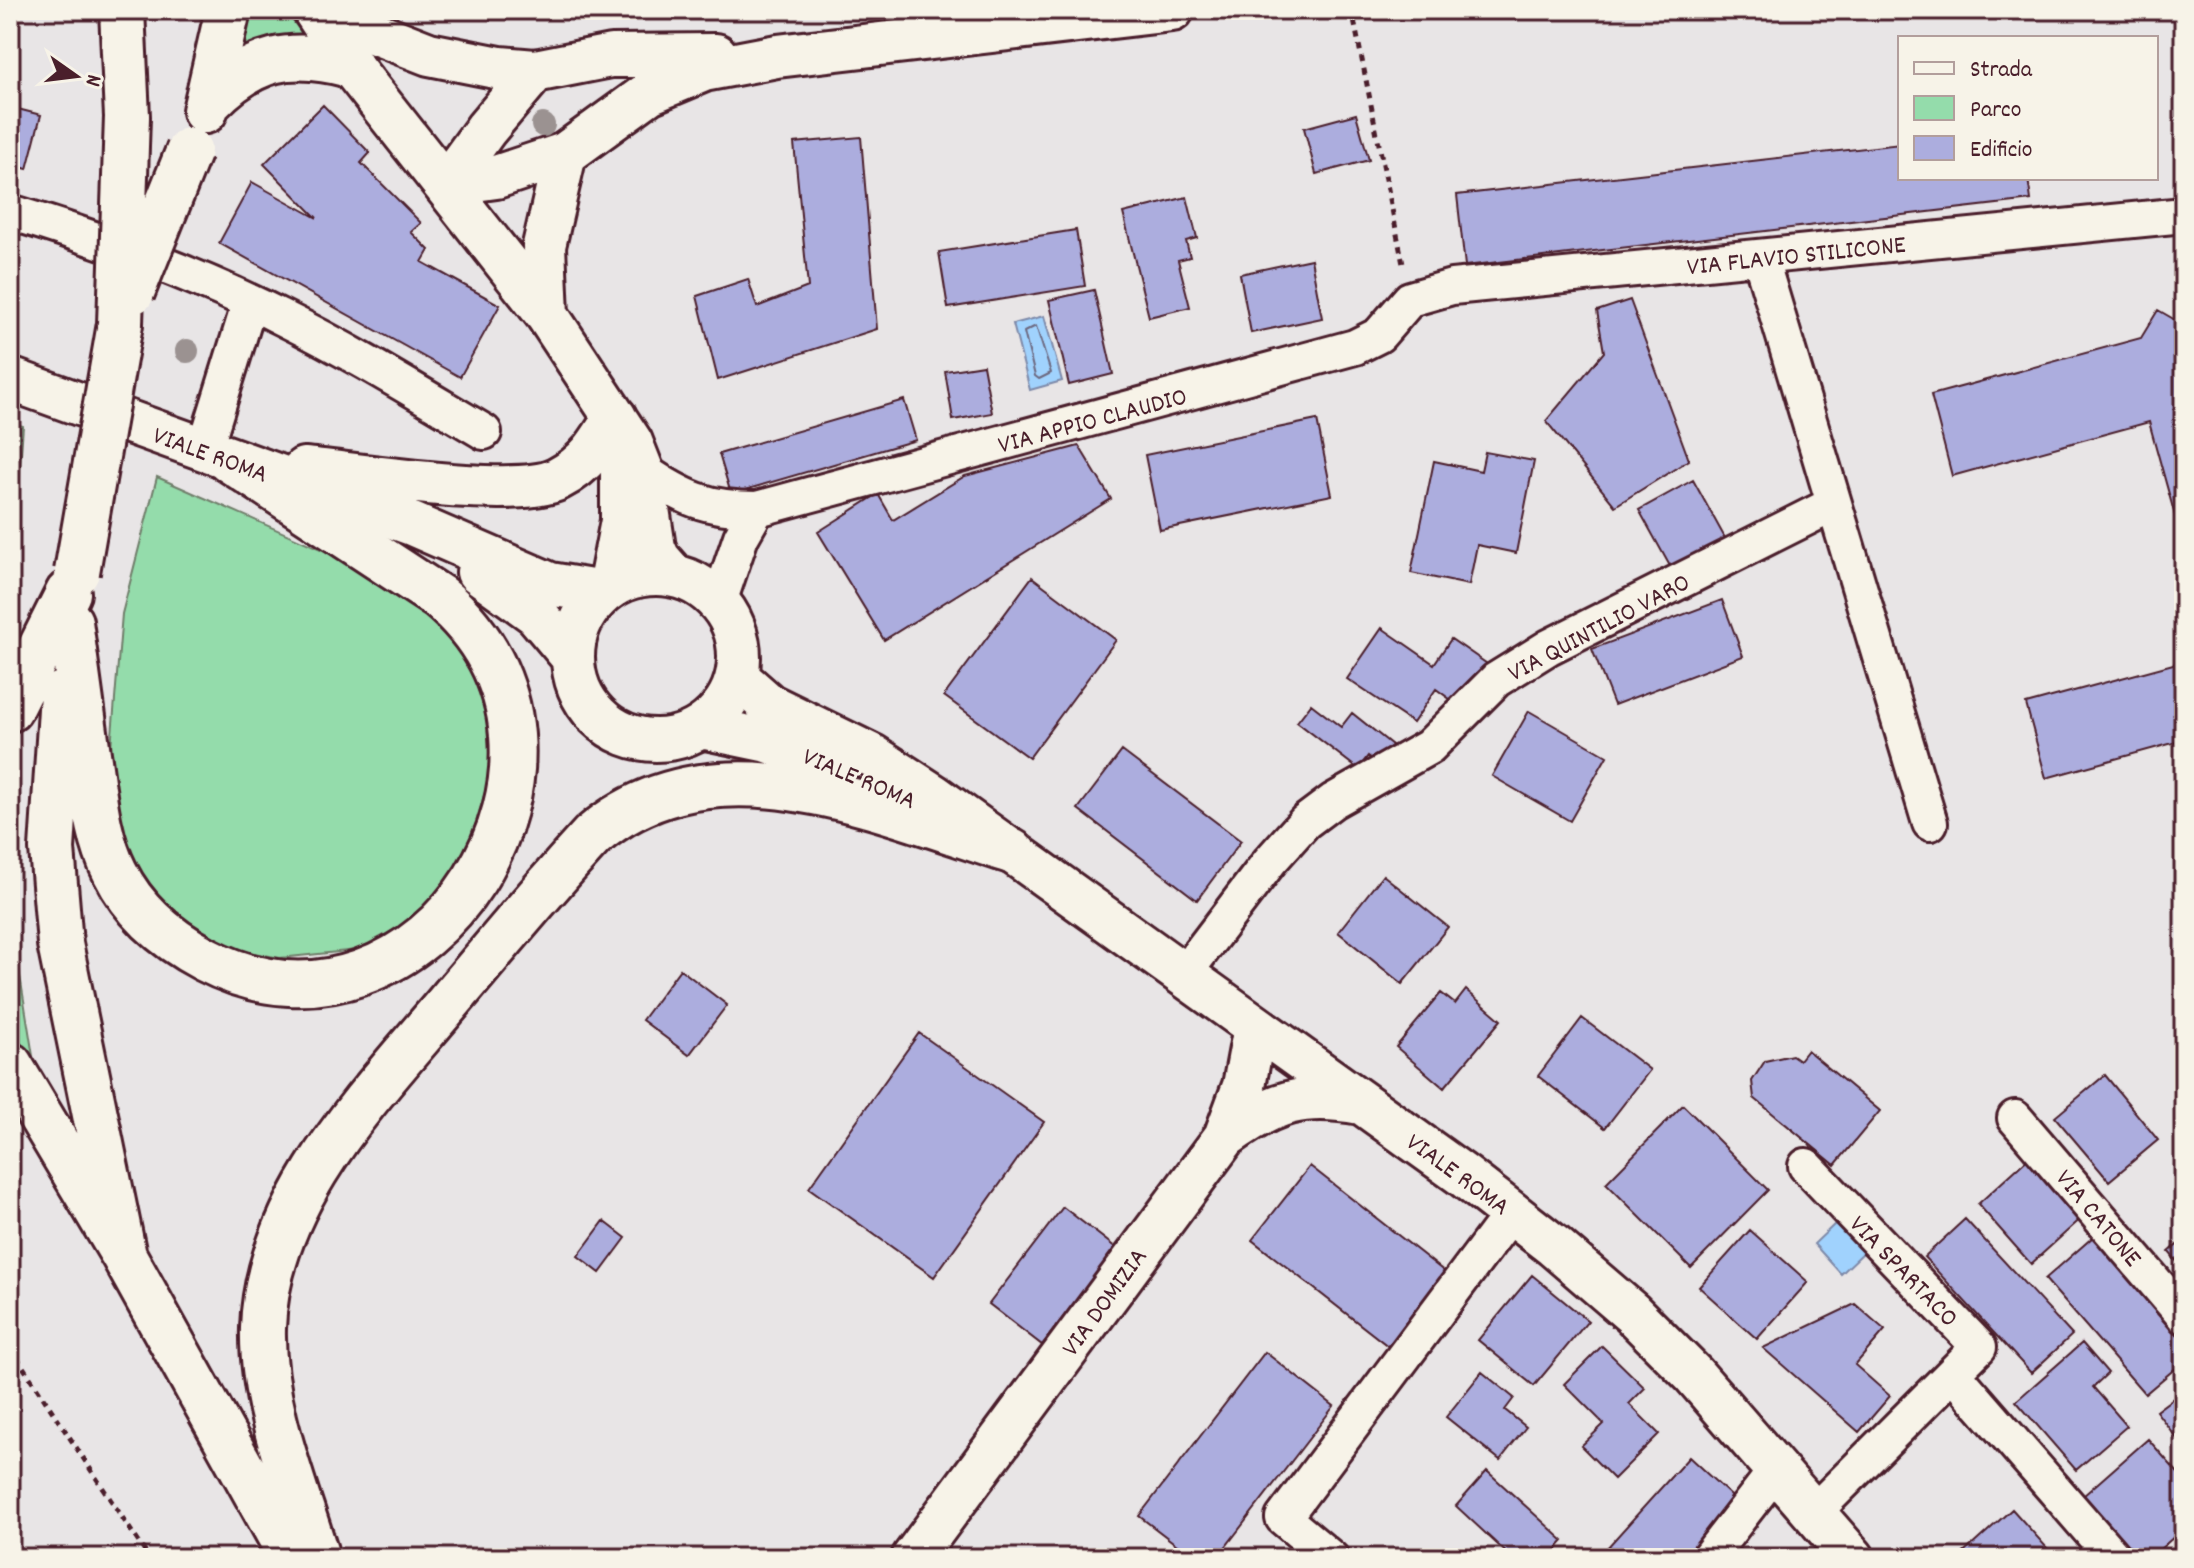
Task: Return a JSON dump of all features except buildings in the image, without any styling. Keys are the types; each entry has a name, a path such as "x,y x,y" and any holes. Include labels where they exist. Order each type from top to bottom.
{"main road":[{"path":"122,10 127,117 120,324 77,572 53,793 55,898 69,998 124,1256"},
{"path":"120,324 210,101 228,10"},
{"path":"210,101 249,70 286,56 309,56 350,65"},
{"path":"70,622 93,792 107,852 126,893 168,937 242,975 303,982 334,979 376,968 415,945 461,901 485,861 511,787 512,730 504,689 494,664 468,624 439,597 217,455"},
{"path":"10,709 77,572"},
{"path":"317,1558 266,1373 266,1296 280,1241 313,1178 366,1103 592,836 623,813 667,794 716,786 757,784 831,795 1011,851"},
{"path":"10,1065 124,1256 292,1558"}],"street":[{"path":"315,10 350,65 547,315 631,442 642,470 654,548 674,576"},
{"path":"315,10 429,54 535,71 626,55 777,56"},
{"path":"446,184 496,177 565,154 636,100 677,79 725,65 777,56 1172,10"},
{"path":"446,184 486,129 535,71"},
{"path":"547,315 544,246 565,154"},
{"path":"10,212 174,270 250,302 309,331 484,432"},
{"name":"VIA FLAVIO STILICONE","path":"1410,299 1452,287 2184,215"},
{"path":"1760,257 1930,823"},
{"name":"VIA APPIO CLAUDIO","path":"642,470 677,493 709,507 757,509 1355,347 1379,335 1410,299"},
{"path":"250,302 217,455 520,489 556,480 591,457 615,417"},
{"name":"VIALE ROMA","path":"10,379 412,524 550,584 606,590"},
{"path":"606,590 652,573 674,576 699,585 719,602 733,625 739,651 737,677 729,697 701,727 681,736 659,740 617,730 598,717 585,700 576,680 573,658 581,622 606,590 619,545 624,494 615,417"},
{"name":"VIA QUINTILIO VARO","path":"1183,975 1277,851 1305,822 1333,801 1429,747 1509,671 1549,647 1832,505"},
{"path":"719,602 737,548 757,509"},
{"name":"VIALE ROMA","path":"412,524 536,614 573,658"},
{"name":"VIALE ROMA","path":"737,677 769,705 873,756 1011,851 1512,1212 1632,1313 1704,1385 1853,1558"},
{"name":"VIALE ROMA","path":"701,727 796,748 857,773 1011,851"},
{"name":"VIA DOMIZIA","path":"913,1558 1225,1137 1244,1086 1255,1027"},
{"path":"1225,1137 1264,1110 1291,1101 1313,1098 1364,1104"},
{"name":"VIA CATONE","path":"2015,1118 2184,1316"},
{"name":"VIA SPARTACO","path":"1806,1166 1979,1347 1814,1512"},
{"path":"1331,1558 1283,1518 1512,1212"},
{"path":"1953,1373 2114,1558"},
{"path":"1708,1558 1777,1469"}],"path":[{"path":"1352,10 1410,299"},
{"path":"10,1347 149,1558"}],"green space":[{"path":"245,10 284,10 303,34 233,61"},
{"path":"10,423 23,426 10,600"},
{"path":"157,477 407,587 460,638 494,707 488,782 463,866 418,917 357,950 280,958 238,950 155,906 125,843 110,760 122,614"},
{"path":"10,914 33,1056 23,1060 10,1042"}],"water":[{"path":"1044,316 1062,381 1030,390 1013,324"},
{"path":"1835,1224 1863,1253 1841,1274 1814,1244"}]}
